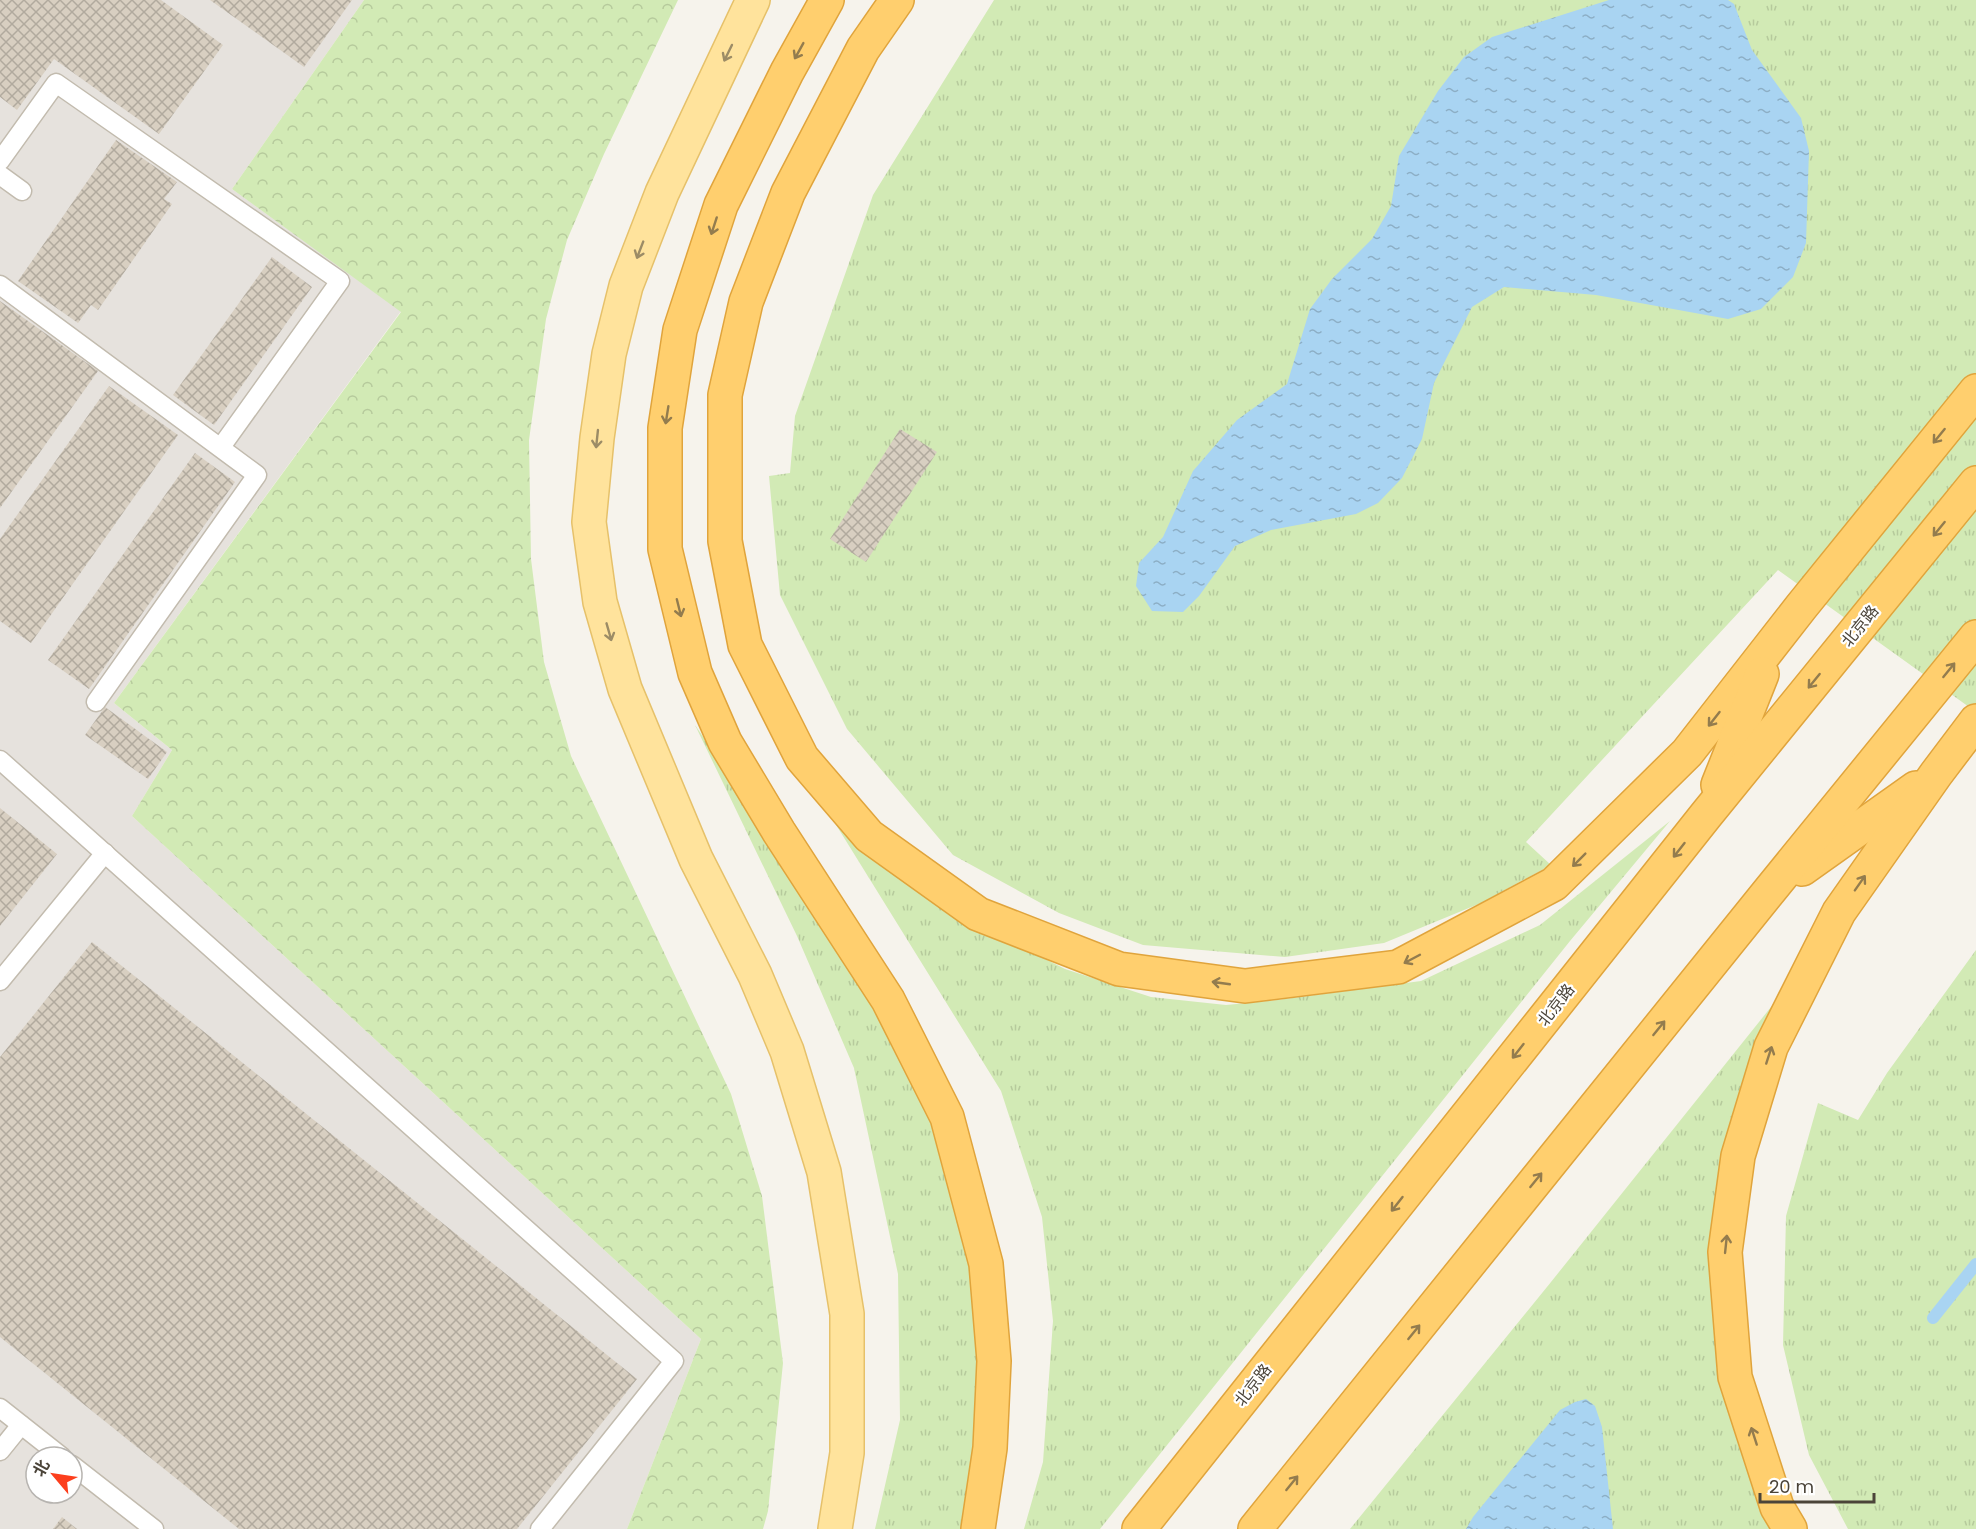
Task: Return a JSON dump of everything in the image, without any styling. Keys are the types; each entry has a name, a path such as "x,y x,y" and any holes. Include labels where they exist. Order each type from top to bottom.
{"highway":[{"path":"827,0 787,72 721,205 680,330 664,429 665,549 695,673 725,742 779,832 888,1000 947,1117 986,1264 994,1361 990,1448 978,1529"},
{"path":"897,0 863,49 788,193 747,302 725,394 725,541 745,645 802,758 869,836 978,914 1119,969 1245,986 1398,967 1554,884 1687,753 1801,607 1976,391"},
{"name":"北京路","path":"1139,1529 1706,815 1976,483"},
{"path":"1255,1529 1976,637"},
{"path":"1706,815 1775,641"},
{"path":"1790,1529 1777,1507 1735,1377 1725,1252 1738,1156 1771,1047 1839,912 1971,727"},
{"path":"1766,894 1936,774"}],"main road":[{"path":"753,0 662,193 626,286 609,354 597,438 589,522 600,602 625,689 696,859 755,975 787,1051 824,1172 847,1314 847,1453 835,1529"}],"lane":[{"path":"0,161 56,83 340,281 220,447"},
{"path":"0,175 22,191"},
{"path":"0,285 257,475 96,702"},
{"path":"0,760 674,1361 540,1529"},
{"path":"0,981 105,853"},
{"path":"0,1408 47,1445"},
{"path":"0,1451 21,1425"},
{"path":"84,1474 154,1529"}],"shaded area":[{"path":"0,0 364,0 232,189 401,311 114,703 172,750 132,816 701,1339 627,1529 0,1529"}],"green space":[{"path":"364,0 678,0 604,154 567,240 546,319 529,440 531,559 544,662 571,756 731,1094 762,1196 783,1363 768,1511 763,1529 627,1529 701,1339 132,816 172,750 114,703 401,312 232,189"},
{"path":"994,0 1976,0 1976,712 1778,570 1526,842 1551,865 1481,903 1384,943 1285,957 1143,945 1059,913 953,855 847,729 780,595 769,476 790,473 795,416 873,195"},
{"path":"695,725 812,896 942,1124 985,1341 969,1529 875,1529 900,1420 898,1274 854,1068 797,936"},
{"path":"807,778 966,919 1065,969 1151,997 1226,1005 1421,981 1540,925 1670,821 1570,941 1100,1529 1024,1529 1043,1462 1053,1321 1042,1217 1001,1091"},
{"path":"1976,950 1976,1529 1848,1529 1809,1455 1783,1345 1786,1216 1818,1103 1858,1120 1887,1073"},
{"path":"1787,987 1731,1121 1708,1256 1725,1397 1772,1529 1350,1529 1551,1282"}],"water":[{"path":"1609,0 1728,0 1734,4 1752,50 1801,118 1809,151 1806,243 1793,277 1761,309 1728,319 1596,295 1504,287 1472,307 1434,383 1422,439 1402,478 1378,503 1356,514 1271,530 1235,546 1199,596 1183,612 1152,611 1136,586 1139,563 1163,537 1193,471 1237,420 1287,384 1310,309 1332,279 1372,239 1391,206 1399,156 1438,91 1464,57 1492,37"},
{"path":"1586,1399 1595,1406 1602,1427 1613,1529 1466,1529 1473,1517 1560,1410"}],"building":[{"path":"0,0 161,0 223,45 159,134 54,59 17,110 0,97"},
{"path":"210,0 352,0 304,67"},
{"path":"116,140 177,182 164,199 172,204 98,310 91,305 78,323 18,281"},
{"path":"272,257 312,287 214,425 173,395"},
{"path":"0,301 98,371 0,508"},
{"path":"109,386 178,435 31,643 0,621 0,539"},
{"path":"900,429 937,452 866,562 830,539"},
{"path":"195,453 235,482 89,689 48,660"},
{"path":"105,707 167,752 148,779 85,735"},
{"path":"0,808 57,854 0,926"},
{"path":"92,942 637,1379 517,1529 239,1529 0,1337 0,1057"},
{"path":"62,1517 77,1529 53,1529"}],"waterway":[{"path":"1933,1318 1976,1264"}]}
